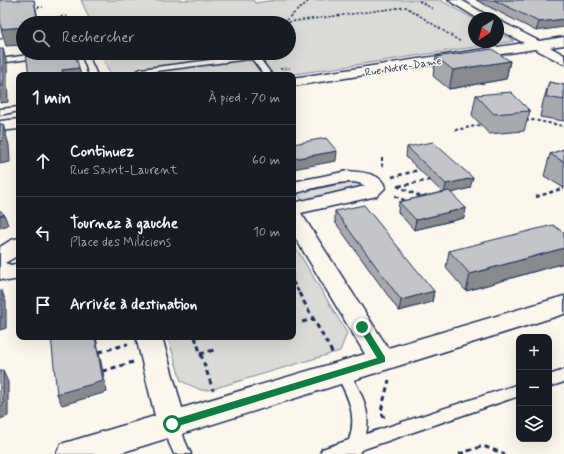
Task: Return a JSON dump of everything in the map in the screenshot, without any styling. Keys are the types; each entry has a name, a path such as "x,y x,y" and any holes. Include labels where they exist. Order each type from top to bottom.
{"street":[{"path":"454,0 475,12"},
{"path":"504,27 564,60"},
{"name":"Rue Notre-Dame","path":"296,82 564,41"},
{"path":"0,126 16,124"},
{"path":"296,187 355,176 367,178 376,185 370,192 296,208"},
{"path":"296,222 386,368"},
{"path":"0,257 16,247"},
{"path":"0,269 8,273 16,272"},
{"path":"72,454 172,424 338,364 386,368 564,305"},
{"path":"151,344 172,424"}],"lane":[{"path":"0,61 16,59"},
{"path":"87,60 92,72"},
{"path":"141,71 163,72 232,60"},
{"path":"257,60 266,72"},
{"path":"0,112 16,109"},
{"path":"338,364 360,408 360,424 354,449"},
{"path":"552,380 564,376"},
{"path":"328,454 354,449 516,391"},
{"path":"172,424 177,443 183,454"}],"path":[{"path":"290,16 310,0"},
{"path":"419,1 433,9"},
{"path":"28,8 43,7"},
{"path":"296,21 406,7 463,43"},
{"path":"317,18 321,22"},
{"path":"0,39 5,38"},
{"path":"521,121 533,120 564,126"},
{"path":"560,125 561,121"},
{"path":"455,130 481,125"},
{"path":"382,158 382,171"},
{"path":"392,177 419,170"},
{"path":"428,202 426,199 397,186 430,180"},
{"path":"536,196 564,188"},
{"path":"395,196 408,202"},
{"path":"296,289 338,364"},
{"path":"302,322 314,319"},
{"path":"196,340 214,392"},
{"path":"99,352 151,344"},
{"path":"103,371 151,344"},
{"path":"200,354 214,350"},
{"path":"384,418 381,411 386,368"},
{"path":"459,454 482,446 505,454"}],"shaded area":[{"path":"81,0 253,0 255,3 276,0 440,0 468,16 468,48 296,74 296,72 110,72 104,60 296,60 296,16 88,16"},
{"path":"504,35 514,41 504,43"},
{"path":"345,183 358,183 361,187 307,200 301,199 298,195 301,192"},
{"path":"296,248 347,333 340,351 209,390 201,390 181,381 169,340 296,340"}],"building":[{"path":"0,0 34,0 37,16 16,16 16,28 1,29"},
{"path":"494,0 564,0 564,19 539,22"},
{"path":"0,49 3,49 3,86 0,86"},
{"path":"492,49 510,61 453,70 436,57"},
{"path":"27,60 77,60 79,68 62,70 62,72 29,72"},
{"path":"549,82 564,85 564,100 546,97"},
{"path":"511,92 530,111 494,114 476,95"},
{"path":"0,124 3,124 3,140 0,141"},
{"path":"326,138 337,151 296,158 296,143"},
{"path":"433,142 473,178 446,184 407,147"},
{"path":"564,149 564,162 550,154"},
{"path":"449,191 466,208 416,220 399,202"},
{"path":"364,205 434,291 401,300 335,211"},
{"path":"0,210 4,214 0,216"},
{"path":"553,225 564,233 564,248 470,274 449,251"},
{"path":"0,291 2,291 2,317 0,317"},
{"path":"51,340 96,340 103,381 57,394"},
{"path":"0,371 3,371 3,405 0,406"}],"route":[{"path":"172,424 382,360 362,327"}]}
